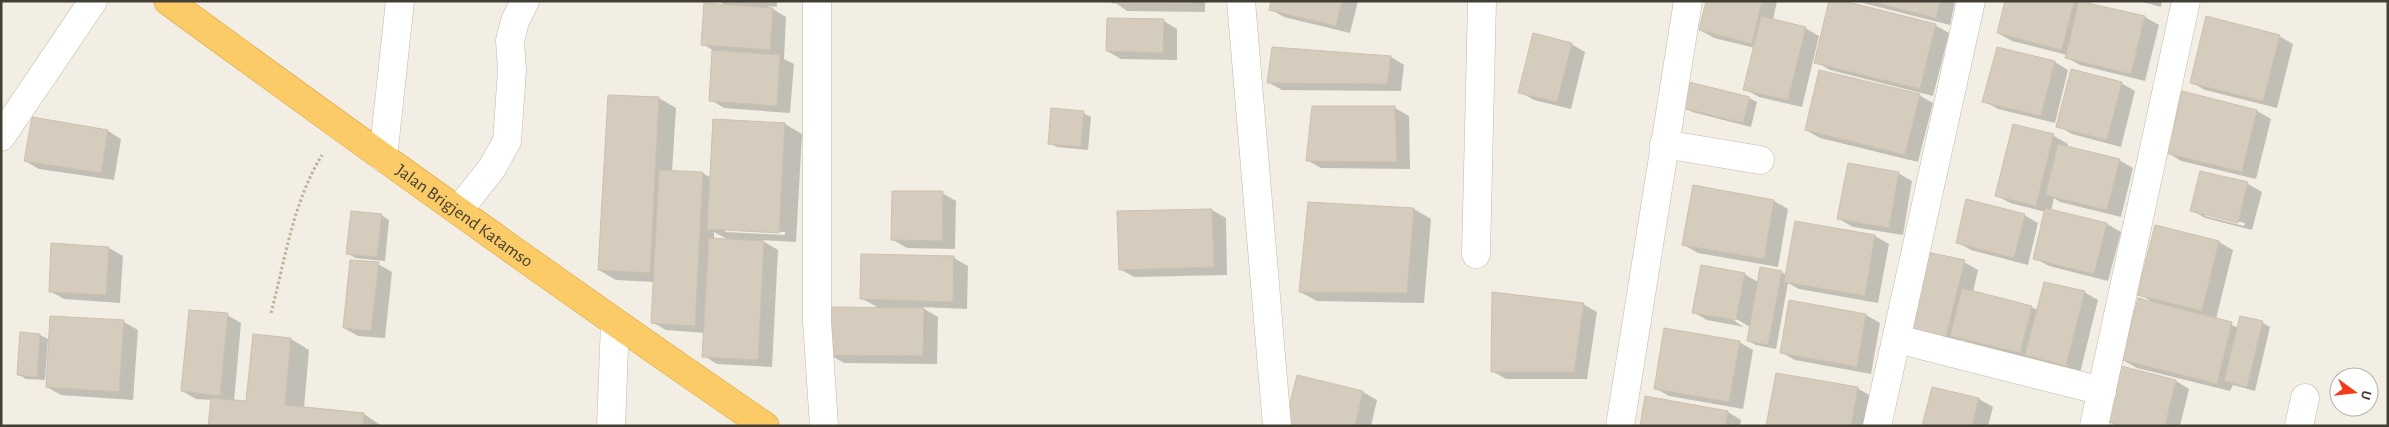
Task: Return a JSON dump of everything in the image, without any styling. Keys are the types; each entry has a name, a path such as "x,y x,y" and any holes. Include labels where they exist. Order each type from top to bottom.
{"highway":[{"name":"Jalan Brigjend Katamso","path":"168,1 383,158 615,323 765,426"}],"street":[{"path":"1,136 93,1"},
{"path":"383,158 400,1"},
{"path":"458,211 492,168 507,141 512,70 510,41 515,21 525,1"},
{"path":"816,1 817,321 824,426"},
{"path":"1241,1 1277,426"},
{"path":"1476,254 1482,1"},
{"path":"1620,426 1688,1"},
{"path":"1877,426 1971,1"},
{"path":"2094,426 2186,1"},
{"path":"1664,144 1760,160"},
{"path":"611,426 615,323"},
{"path":"1897,339 2102,391"},
{"path":"2299,426 2305,398"}],"path":[{"path":"272,313 301,198 309,176 339,126"}],"building":[{"path":"1112,1 1191,1 1191,4 1112,3"},
{"path":"1271,1 1342,1 1336,26 1269,10"},
{"path":"1706,1 1762,1 1752,44 1699,30"},
{"path":"1829,1 1844,1 1936,24 1920,89 1814,63"},
{"path":"1869,1 1940,1 1936,18"},
{"path":"2005,1 2074,1 2062,50 1997,33"},
{"path":"2079,1 2145,16 2131,74 2065,58"},
{"path":"704,3 773,8 770,50 701,45"},
{"path":"1761,16 1806,27 1788,100 1743,90"},
{"path":"2206,16 2280,35 2263,101 2190,83"},
{"path":"1107,18 1164,19 1163,53 1106,51"},
{"path":"1533,33 1572,43 1557,102 1518,93"},
{"path":"1272,47 1391,56 1387,84 1267,83"},
{"path":"1997,47 2055,61 2041,116 1982,102"},
{"path":"712,50 780,55 777,106 709,101"},
{"path":"2071,69 2122,82 2107,140 2056,127"},
{"path":"1819,70 1920,94 1905,155 1805,130"},
{"path":"1689,82 1750,97 1743,123 1682,108"},
{"path":"2182,91 2257,110 2242,172 2166,153"},
{"path":"608,95 659,97 650,273 598,270"},
{"path":"1312,106 1395,106 1397,162 1306,161"},
{"path":"1051,108 1084,111 1081,147 1048,144"},
{"path":"32,117 108,130 101,173 24,161"},
{"path":"713,119 785,123 779,233 707,229"},
{"path":"2013,124 2054,134 2036,206 1995,196"},
{"path":"2058,144 2120,159 2107,210 2045,195"},
{"path":"1848,163 1899,172 1889,228 1837,219"},
{"path":"659,170 703,172 695,326 651,323"},
{"path":"2200,171 2248,182 2238,223 2190,211"},
{"path":"1693,185 1774,200 1764,259 1682,245"},
{"path":"892,191 943,191 942,241 891,240"},
{"path":"1966,199 2025,214 2014,258 1956,243"},
{"path":"1308,202 1414,208 1407,293 1299,292"},
{"path":"2045,208 2107,223 2094,274 2033,259"},
{"path":"1212,209 1214,267 1119,270 1117,211"},
{"path":"351,211 382,214 377,257 346,254"},
{"path":"1795,221 1875,235 1865,296 1784,282"},
{"path":"2155,225 2219,241 2202,311 2137,295"},
{"path":"709,238 764,241 758,360 702,357"},
{"path":"51,243 109,247 106,295 49,292"},
{"path":"1927,252 1965,260 1944,345 1906,335"},
{"path":"861,254 954,256 953,302 860,299"},
{"path":"350,260 379,262 371,331 343,328"},
{"path":"1701,265 1745,273 1736,320 1692,313"},
{"path":"1760,267 1782,271 1768,345 1747,341"},
{"path":"2044,282 2085,291 2066,366 2025,355"},
{"path":"1962,288 2032,306 2020,353 1950,336"},
{"path":"1492,292 1584,303 1574,372 1491,372"},
{"path":"2138,298 2232,322 2217,384 2122,360"},
{"path":"1789,300 1866,314 1857,367 1780,353"},
{"path":"830,307 924,308 923,356 829,355"},
{"path":"189,310 228,313 220,396 181,391"},
{"path":"50,316 124,320 119,392 46,387"},
{"path":"2240,316 2263,321 2247,387 2224,381"},
{"path":"1664,328 1740,341 1729,402 1654,389"},
{"path":"20,332 40,334 37,377 17,375"},
{"path":"253,334 291,338 285,405 364,413 363,426 208,426 211,398 246,401"},
{"path":"2121,366 2176,380 2165,426 2123,426 2108,422"},
{"path":"1776,373 1858,387 1851,426 1766,426"},
{"path":"1297,375 1363,391 1355,426 1284,426"},
{"path":"1932,387 1979,398 1972,426 1922,426"},
{"path":"1645,396 1728,411 1725,426 1640,426"}]}
